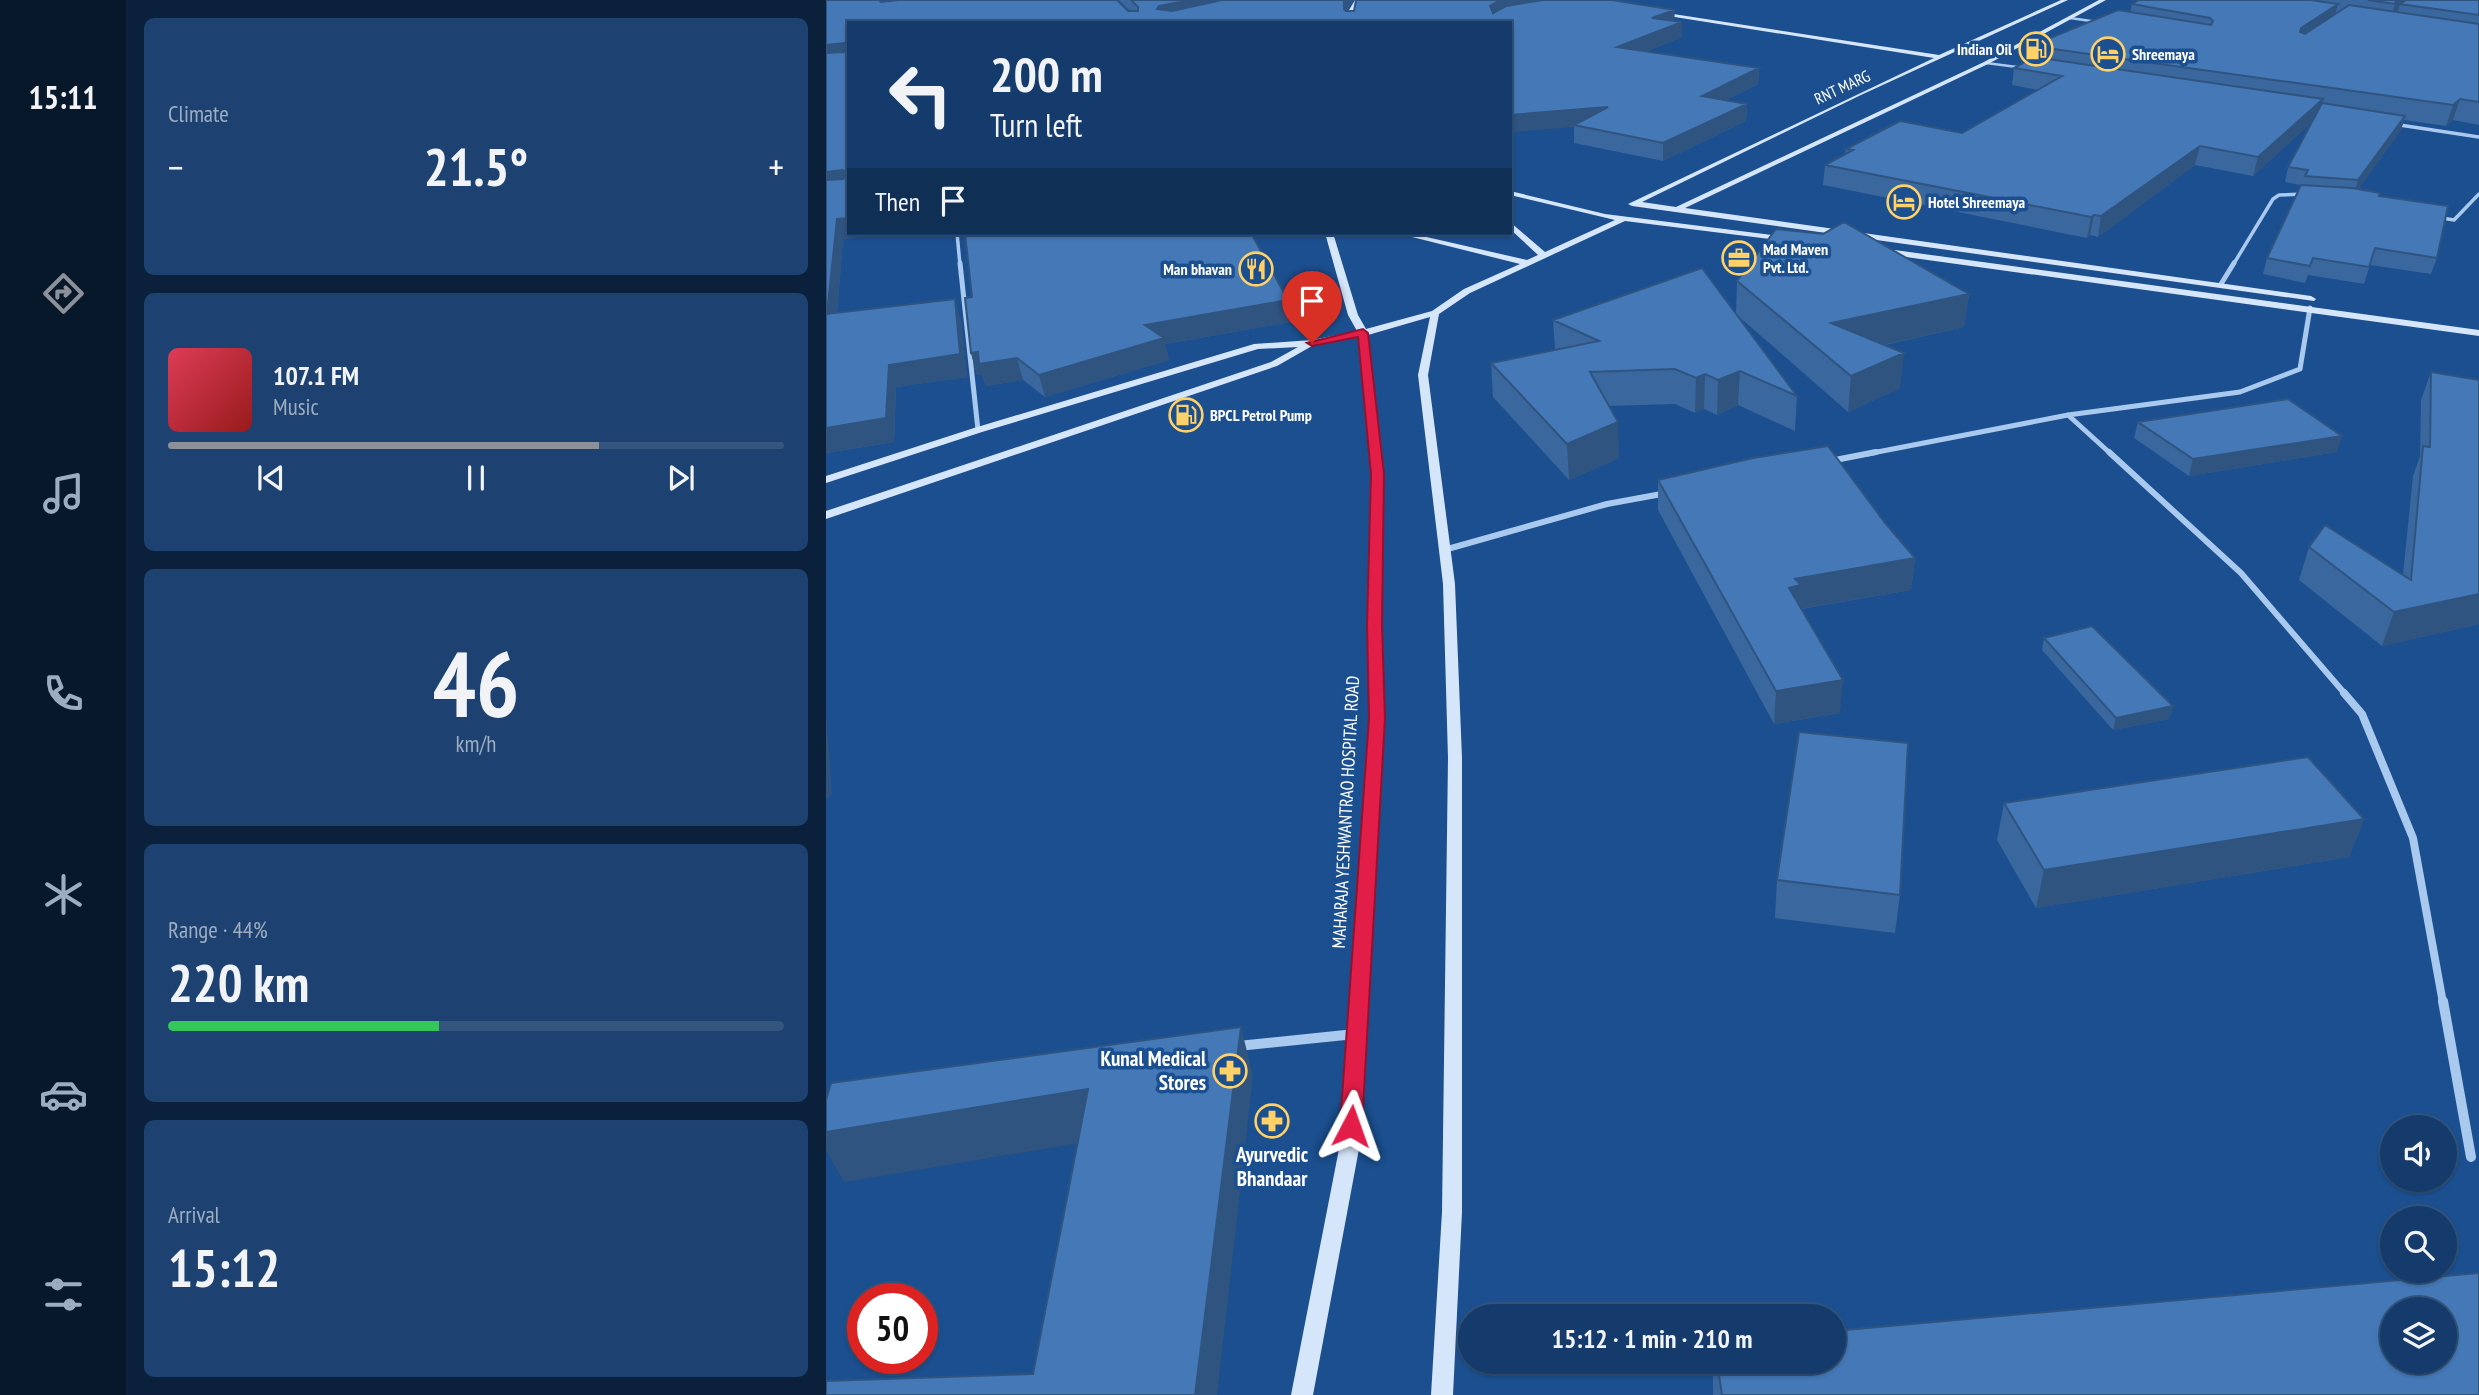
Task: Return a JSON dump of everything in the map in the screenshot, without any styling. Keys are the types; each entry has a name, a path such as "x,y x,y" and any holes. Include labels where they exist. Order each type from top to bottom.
{"main road":[{"path":"1350,21 1352,10 1358,0"},
{"name":"RNT MARG","path":"1605,216 2065,0"},
{"path":"826,480 978,430 1257,346 1312,343 1363,333 1435,313 1467,291 1625,217 1678,209 1986,63 2103,0"},
{"path":"1647,10 1942,57"},
{"path":"1512,193 1605,216 1803,241"},
{"path":"1633,203 2221,284 2479,326"},
{"path":"1512,226 1544,256"},
{"name":"MAHARAJA YESHWANTRAO HOSPITAL ROAD","path":"1302,1395 1349,1149 1377,718 1374,625 1377,474 1363,333 1353,315 1330,235"},
{"path":"1409,235 1528,263"},
{"path":"1872,250 2479,333"},
{"path":"1435,313 1423,375 1452,628 1455,758 1452,1212 1441,1395"},
{"path":"826,515 1274,363 1312,343"}],"street":[{"path":"1986,63 2027,69"},
{"path":"2383,122 2479,137"},
{"path":"2221,284 2273,199 2279,195 2305,194"},
{"path":"2427,215 2454,220 2479,194"},
{"path":"957,235 978,430"},
{"path":"1821,463 2067,415 2240,392 2301,369 2310,308"},
{"path":"2067,415 2241,573 2362,714 2413,838 2471,1157"},
{"path":"1444,550 1607,504 1674,491"},
{"path":"1221,1047 1357,1034"}],"lane":[{"path":"2070,18 2098,21"}],"building":[{"path":"826,0 1117,0 1128,11 1138,11 1138,7 1131,0 1191,0 1159,6 1157,9 1172,11 1222,0 1344,0 1344,9 1354,11 1356,0 1500,0 1490,6 1493,13 1506,6 1543,0 1612,0 1675,10 1652,18 1682,22 1617,47 1759,68 1702,96 1747,104 1663,143 1574,125 1608,107 1512,115 1512,21 847,21 847,46 844,43 826,45"},
{"path":"2139,0 2311,0 2338,4 2301,28 2300,32 2305,34 2349,5 2479,24 2479,102 2460,99 2453,105 2046,48 2051,45 2038,43 2118,10 2211,25 2213,21 2210,18 2132,4"},
{"path":"2368,0 2396,0 2395,4"},
{"path":"2406,0 2479,0 2479,15 2400,4"},
{"path":"847,46 847,174 843,170 826,172 826,53 844,52"},
{"path":"2034,57 2323,99 2258,157 2200,146 2101,216 2091,217 1825,165 1853,150 1846,149 1900,121 1962,133 2062,76 2014,68"},
{"path":"2322,103 2405,116 2358,180 2305,176 2308,170 2288,167"},
{"path":"847,174 847,218 837,219 827,314 955,299 960,354 889,365 886,418 826,428 826,180 843,179"},
{"path":"2301,185 2352,188 2380,193 2379,196 2448,206 2437,258 2375,248 2369,267 2313,258 2310,266 2267,258"},
{"path":"1844,222 1969,294 1831,323 1904,353 1851,376 1737,281 1776,229 1823,234"},
{"path":"965,235 1252,235 1288,300 1145,325 1164,338 1039,375 1017,358 979,364 978,352 971,353 965,298 972,297"},
{"path":"1702,268 1797,396 1740,371 1718,380 1705,374 1696,378 1675,369 1590,372 1618,422 1567,444 1491,363 1599,341 1553,320"},
{"path":"2431,372 2479,380 2479,594 2394,612 2309,547 2325,525 2411,580 2423,446 2430,447"},
{"path":"2288,399 2342,436 2193,459 2138,422"},
{"path":"1828,446 1885,523 1915,558 1795,579 1801,585 1789,588 1843,680 1776,691 1658,480 1753,458"},
{"path":"2092,626 2173,706 2116,718 2044,638"},
{"path":"1799,732 1908,743 1900,895 1777,880"},
{"path":"2308,757 2364,819 2044,870 2004,803"},
{"path":"1241,1027 1195,1395 826,1395 826,1381 1033,1374 1088,1089 826,1132 826,1100 831,1083"},
{"path":"2479,1273 2479,1395 1722,1395 1719,1374 1846,1374 1846,1330 2380,1282 2457,1283 2457,1275"}],"place":[{"name":"Indian Oil","path":"2036,49"},
{"name":"Shreemaya","path":"2108,54"},
{"name":"Hotel Shreemaya","path":"1904,202"},
{"name":"Mad Maven Pvt. Ltd.","path":"1739,258"},
{"name":"Man bhavan","path":"1256,269"},
{"name":"BPCL Petrol Pump","path":"1186,415"},
{"name":"Kunal Medical Stores","path":"1230,1071"},
{"name":"Ayurvedic Bhandaar","path":"1272,1121"}],"route":[{"path":"1312,343 1363,333 1377,474 1374,625 1377,718 1351,1126"}]}
